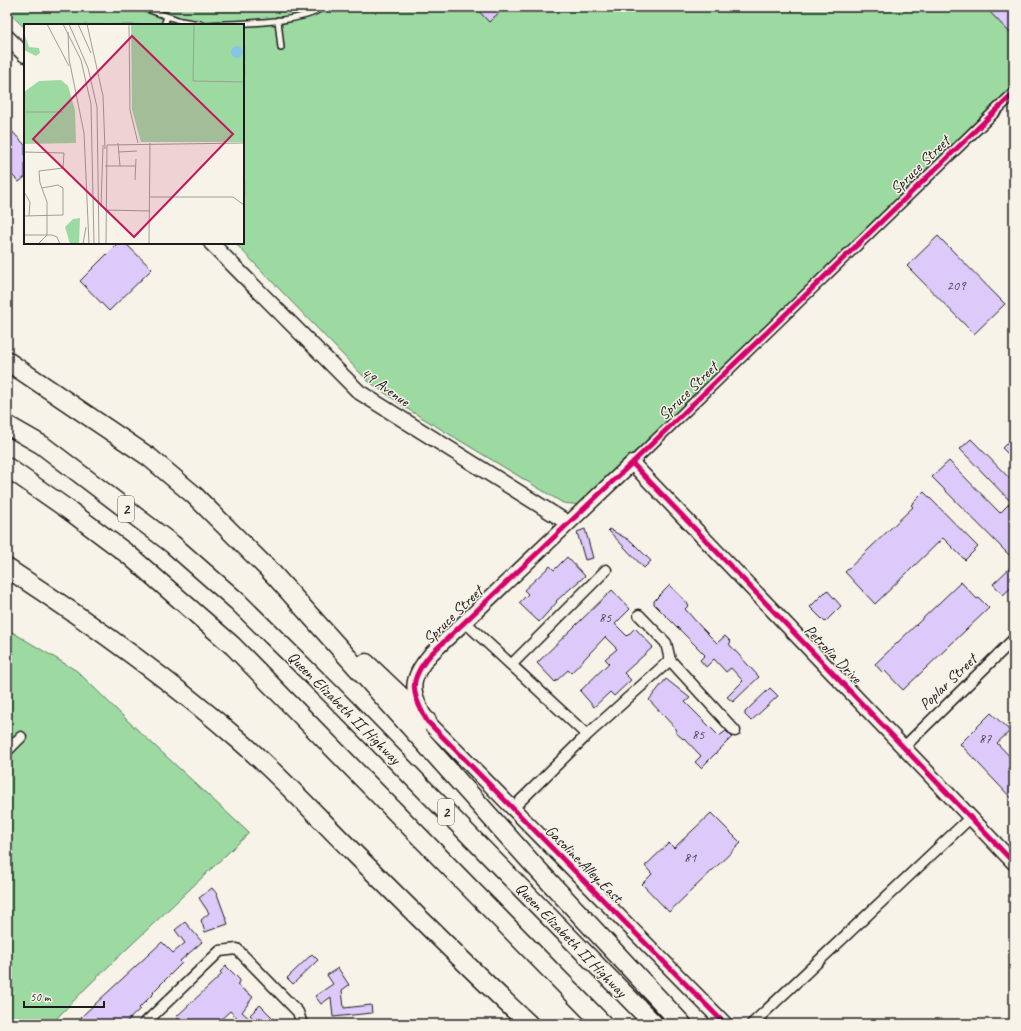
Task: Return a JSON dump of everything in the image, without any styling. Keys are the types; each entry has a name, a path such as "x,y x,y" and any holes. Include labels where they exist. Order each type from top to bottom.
{"highway":[{"path":"7,361 150,457 194,495 426,721"},
{"name":"Queen Elizabeth II Highway","path":"7,425 42,445 172,544 238,602 331,694 654,1024"},
{"name":"2","path":"7,467 70,511 130,556 233,646 603,1024"},
{"path":"266,566 530,861 682,1024"},
{"path":"7,568 95,627 138,658 240,741 287,786 460,960 529,1024"}],"street":[{"path":"7,37 24,54"},
{"name":"Spruce Street","path":"426,721 414,697 413,689 418,672 431,654 632,463 1014,93"},
{"name":"49 Avenue","path":"212,244 359,392 568,523"},
{"name":"Petrolia Drive","path":"632,463 1014,863"},
{"path":"512,664 606,570"},
{"path":"639,614 666,643 670,660 735,730"},
{"path":"465,622 587,735"},
{"name":"Poplar Street","path":"904,747 1014,639"},
{"path":"512,809 587,735 670,660"},
{"name":"Gasoline Alley East","path":"426,721 725,1024"},
{"path":"7,751 21,737"},
{"path":"752,1024 970,818"},
{"path":"144,1024 220,951 237,949 298,1012 302,1024"}],"lane":[{"path":"141,7 167,17 202,24"},
{"path":"221,24 278,20 316,13 323,7"},
{"path":"164,24 167,17"},
{"path":"278,20 281,48"}],"green space":[{"path":"7,7 1014,7 1014,85 581,505 563,503 406,408 368,381 236,244 244,244 244,24 24,24 24,27 7,11"},
{"path":"7,629 77,671 128,721 249,833 91,983 51,1024 7,1024"}],"building":[{"path":"475,7 505,7 489,22"},
{"path":"985,7 1014,7 1014,37"},
{"path":"7,126 24,144 24,178 19,182 7,170"},
{"path":"938,236 1005,304 974,334 907,266"},
{"path":"117,244 126,244 152,269 109,311 80,281"},
{"path":"1014,436 1014,460 1002,448"},
{"path":"971,439 1014,483 1014,560 932,477 949,461 1000,513 1011,502 960,449"},
{"path":"924,492 978,547 965,560 943,538 875,604 845,572 913,507 911,505"},
{"path":"585,529 593,558 585,560 577,532"},
{"path":"609,529 631,541 651,561 644,568 608,530"},
{"path":"567,557 585,576 556,601 557,602 539,622 519,603 528,594 524,590 550,566 554,570"},
{"path":"1014,564 1014,585 1003,595 993,584"},
{"path":"961,582 977,599 979,598 989,608 903,690 884,670 882,672 875,664"},
{"path":"670,585 689,605 685,609 700,626 717,643 725,636 731,642 729,644 759,677 733,702 727,697 743,681 731,668 726,672 714,659 706,667 700,660 705,655 654,604 654,601"},
{"path":"612,590 630,609 615,624 627,636 635,628 653,647 624,673 631,680 614,696 610,692 594,707 580,691 609,663 605,659 617,649 605,637 571,673 568,670 555,682 537,663"},
{"path":"827,590 841,606 825,622 810,607"},
{"path":"666,679 690,698 685,702 719,736 726,731 732,737 701,768 695,762 701,756 684,738 683,739 675,732 677,730 649,700"},
{"path":"770,688 778,696 751,721 745,715 745,712"},
{"path":"991,713 1010,731 997,743 1014,761 1014,801 960,744"},
{"path":"711,813 741,843 669,912 642,884 652,874 645,866 669,843 674,848"},
{"path":"212,888 217,894 228,924 205,932 201,920 209,913 199,898"},
{"path":"185,922 202,942 180,961 182,963 153,992 154,993 139,1008 140,1009 124,1024 88,1024 81,1017 162,942 173,953 185,943 175,930"},
{"path":"312,954 318,960 293,984 287,978"},
{"path":"226,966 240,980 237,985 253,997 242,1012 251,1020 247,1024 244,1024 230,1011 216,1024 182,1024 176,1017 222,974 220,972"},
{"path":"338,968 349,985 342,990 344,1008 371,1005 372,1013 333,1017 331,997 321,1004 315,996 333,984 327,975"},
{"path":"260,1005 279,1024 259,1024 250,1015"}],"cycle path":[{"path":"725,1024 427,721 415,694 415,679 418,671 431,654 632,463 1014,93"},
{"path":"632,463 1014,863"}]}
